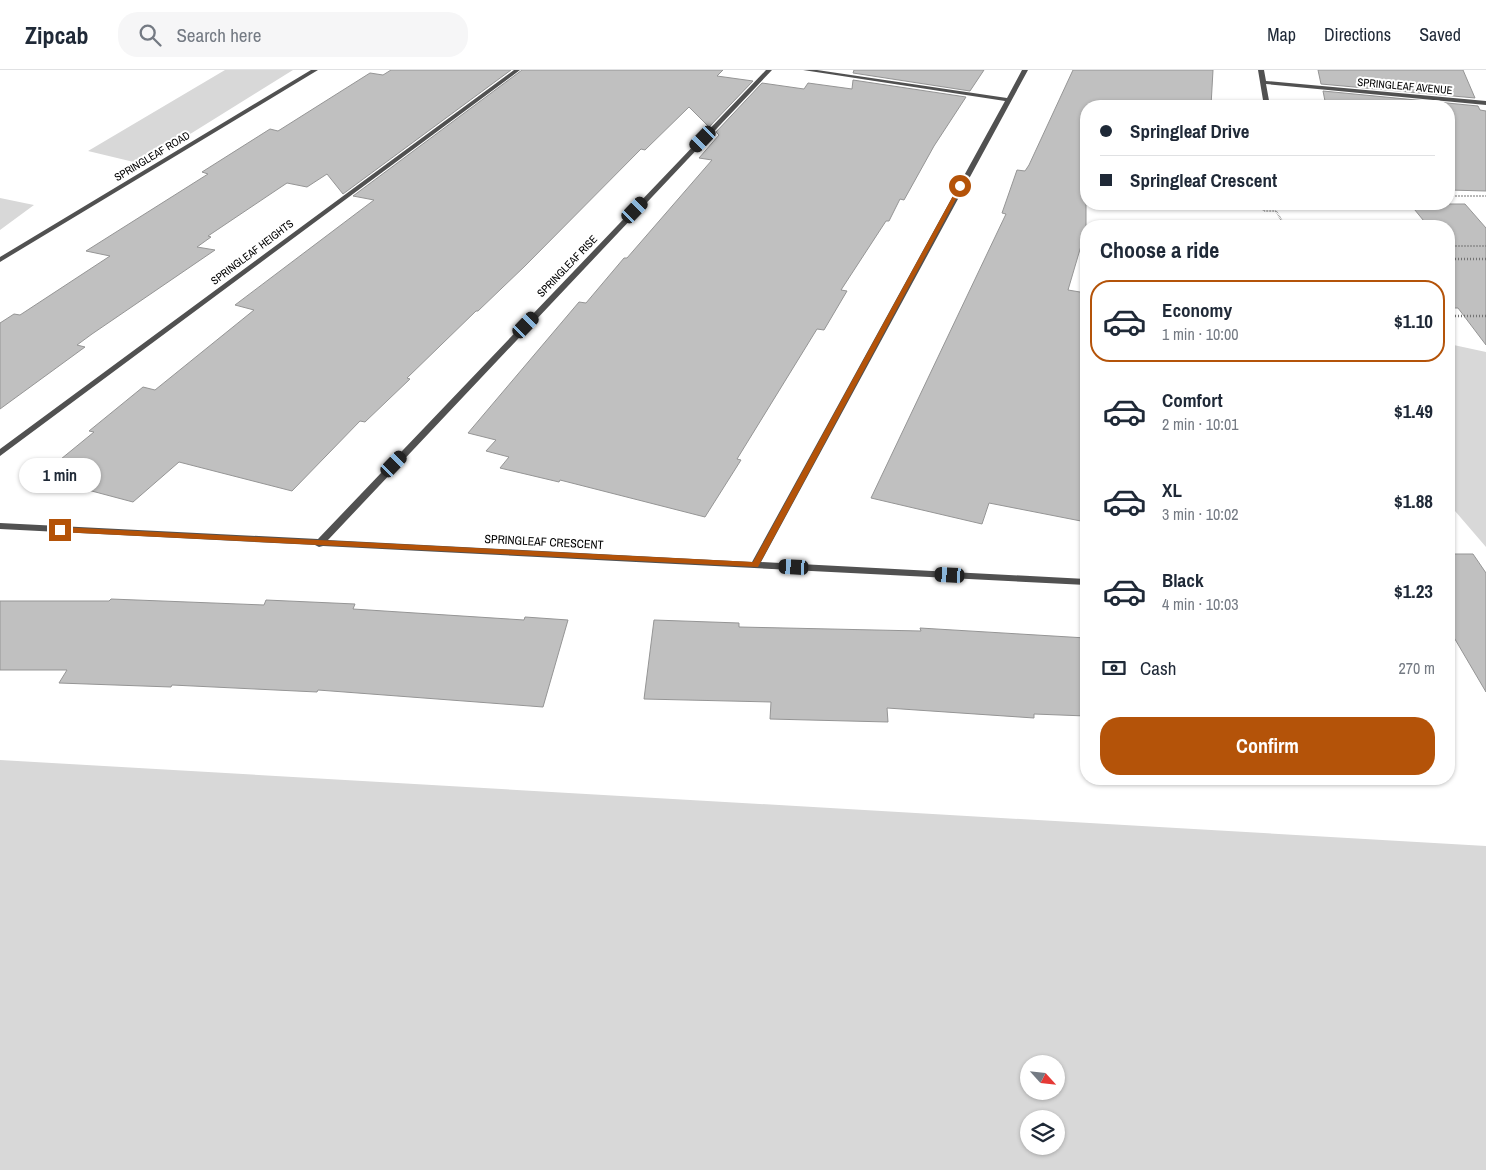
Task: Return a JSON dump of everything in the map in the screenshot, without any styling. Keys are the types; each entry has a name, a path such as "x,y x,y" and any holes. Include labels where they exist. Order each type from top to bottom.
{"street":[{"name":"SPRINGLEAF ROAD","path":"0,260 315,70"},
{"name":"SPRINGLEAF HEIGHTS","path":"0,454 517,70"},
{"name":"SPRINGLEAF RISE","path":"319,544 769,70"},
{"path":"806,70 1008,100"},
{"path":"755,565 1025,70"},
{"path":"1261,70 1266,100"},
{"name":"SPRINGLEAF AVENUE","path":"1263,82 1454,100"},
{"name":"SPRINGLEAF AVENUE","path":"1455,100 1486,103"},
{"name":"SPRINGLEAF CRESCENT","path":"0,526 319,544 1080,582"}],"path":[{"path":"1455,196 1486,196"},
{"path":"1263,210 1276,211 1281,220"},
{"path":"1455,246 1486,246"},
{"path":"1455,259 1486,259"},
{"path":"1455,316 1486,316"}],"shaded area":[{"path":"225,70 293,70 142,164 88,151"},
{"path":"0,198 34,205 0,230"},
{"path":"1455,345 1486,352 1486,547 1455,511"},
{"path":"0,760 1486,846 1486,1170 0,1170"}],"building":[{"path":"391,70 511,70 343,194 327,174 307,187 287,183 208,236 211,237 197,247 215,250 77,345 85,347 0,409 0,323 14,314 20,315 110,256 86,251 208,174 202,172 270,129 278,131 370,73 383,75"},
{"path":"522,70 723,70 717,76 753,81 709,127 689,107 645,150 641,149 525,266 407,378 410,379 365,422 360,421 292,491 179,462 133,502 39,477 94,432 89,431 143,387 155,390 254,310 235,305 374,200 353,196"},
{"path":"854,70 984,70 970,91 853,73"},
{"path":"1073,70 1213,70 1211,100 1080,100 1080,210 1086,210 1086,220 1080,220 1080,249 1068,290 1080,292 1080,521 989,503 982,524 871,498 1006,214 1002,213 1017,170 1025,171"},
{"path":"1318,70 1463,70 1475,98 1321,84"},
{"path":"853,80 966,97 934,146 904,200 900,199 889,221 886,221 841,290 847,291 824,330 817,329 737,459 741,460 705,517 560,480 559,482 500,468 509,457 486,451 496,440 468,433 579,302 586,303 712,160 699,158 719,135 716,132 762,83 804,89 808,83 852,89"},
{"path":"1323,91 1416,100 1325,100"},
{"path":"1455,104 1478,106 1480,110 1486,111 1486,191 1455,190"},
{"path":"1455,204 1465,204 1486,228 1486,345 1458,308 1455,308 1455,220 1423,220 1415,210 1455,210"},
{"path":"1455,554 1473,554 1486,573 1486,692 1455,639"},
{"path":"111,599 264,605 266,600 355,604 353,609 524,620 525,617 568,620 543,707 318,690 317,692 172,685 171,687 59,683 67,670 0,670 0,601 109,601"},
{"path":"654,620 739,623 739,627 921,631 920,628 1080,638 1080,716 1034,714 1034,718 887,708 888,722 770,719 771,702 644,699"}],"route":[{"path":"60,530 755,565 960,186"}]}
